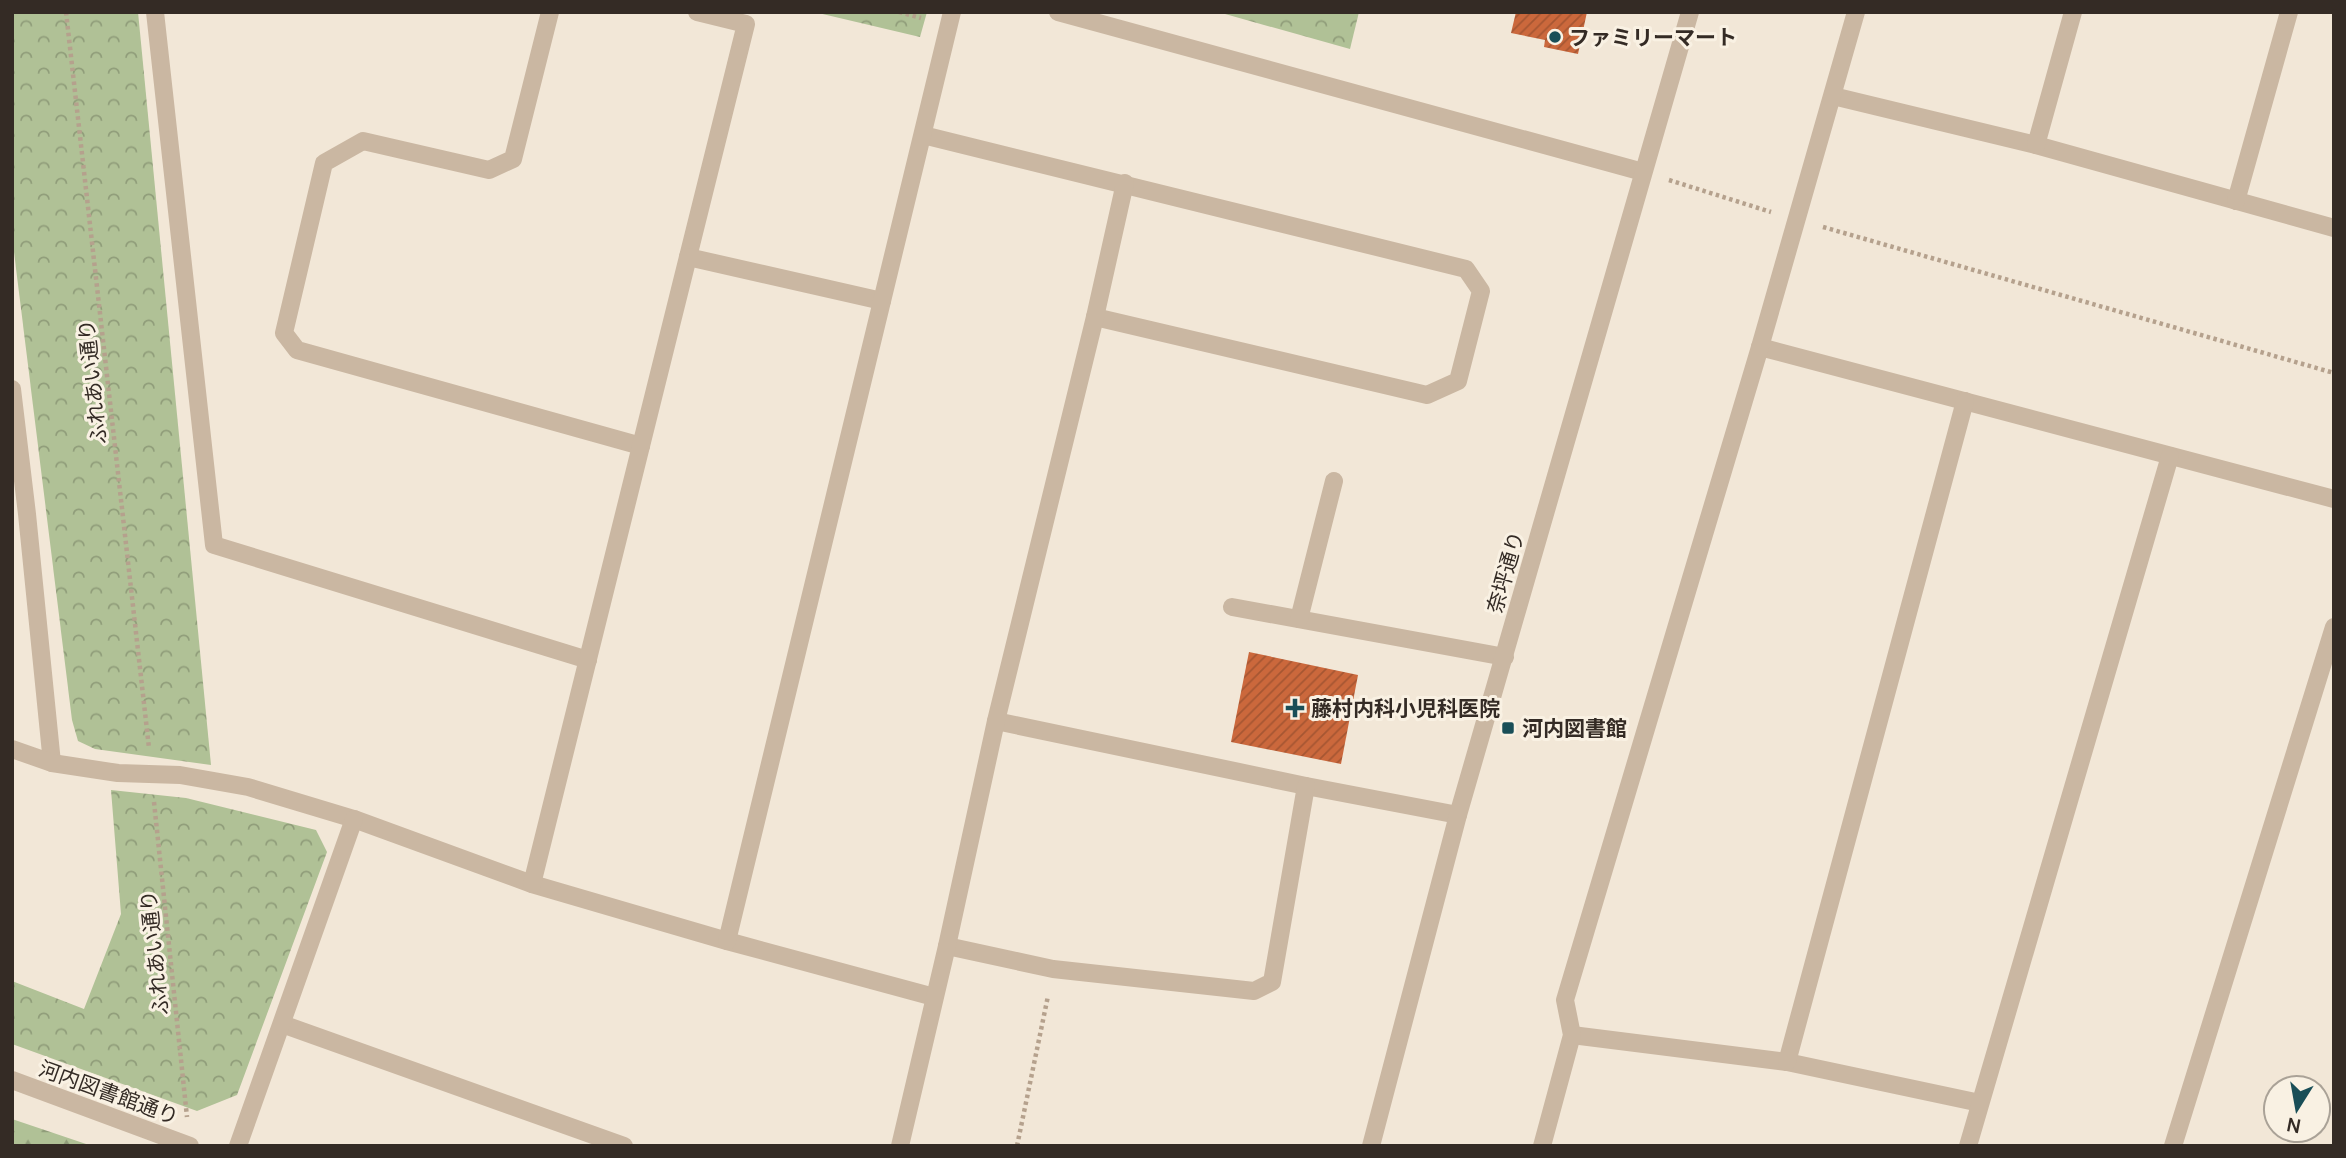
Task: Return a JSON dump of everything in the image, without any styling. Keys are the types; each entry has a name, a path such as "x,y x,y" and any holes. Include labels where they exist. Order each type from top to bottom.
{"street":[{"path":"155,12 214,545 588,660"},
{"path":"550,12 513,159 489,170 363,141 324,163 284,333 297,350 641,446"},
{"path":"532,884 746,24 697,12"},
{"path":"727,941 952,12"},
{"path":"1058,12 1643,172"},
{"name":"奈坪通り","path":"1371,1146 1458,815 1690,12"},
{"path":"1542,1146 1572,1035 1565,1000 1760,347 1856,12"},
{"path":"2036,145 2073,12"},
{"path":"2236,201 2289,12"},
{"path":"1833,96 2036,145 2334,228"},
{"path":"923,135 1466,269 1481,291 1458,381 1427,395 1095,317"},
{"path":"900,1146 996,722 1125,183"},
{"path":"688,257 882,302"},
{"path":"1760,347 2334,499"},
{"path":"12,389 20,512 51,763"},
{"path":"1787,1062 1965,401"},
{"path":"1968,1146 2170,456"},
{"path":"1299,619 1334,481"},
{"path":"1232,607 1505,657"},
{"path":"2173,1146 2334,628"},
{"path":"996,722 1458,815"},
{"path":"12,749 51,763 118,773 180,775 248,787 354,819 532,884 727,941 934,997"},
{"path":"947,946 1053,969 1254,991 1272,982 1306,786"},
{"path":"237,1146 354,819"},
{"path":"282,1024 624,1146"},
{"path":"1572,1035 1787,1062 1980,1103"},
{"name":"河内図書館通り","path":"12,1080 190,1146"}],"path":[{"name":"ふれあい通り","path":"66,12 149,749"},
{"path":"1643,172 1797,220 2334,373"},
{"name":"ふれあい通り","path":"154,801 186,1102"},
{"path":"1017,1146 1053,969"}],"green space":[{"path":"12,12 138,12 211,765 95,749 78,741 72,720 12,236"},
{"path":"814,12 927,12 920,37"},
{"path":"1218,12 1359,12 1350,49"},
{"path":"111,790 186,798 316,830 327,852 237,1095 197,1111 12,1044 12,981 84,1009 121,914"},
{"path":"12,1119 92,1146 12,1146"}],"building":[{"name":"ファミリーマート","path":"1516,12 1587,12 1578,54 1544,47 1545,40 1511,33"},
{"name":"藤村内科小児科医院","path":"1249,652 1358,675 1341,764 1231,742"}],"place":[{"name":"ファミリーマート","path":"1555,37"},
{"name":"藤村内科小児科医院","path":"1295,708"},
{"name":"河内図書館","path":"1508,728"}]}
